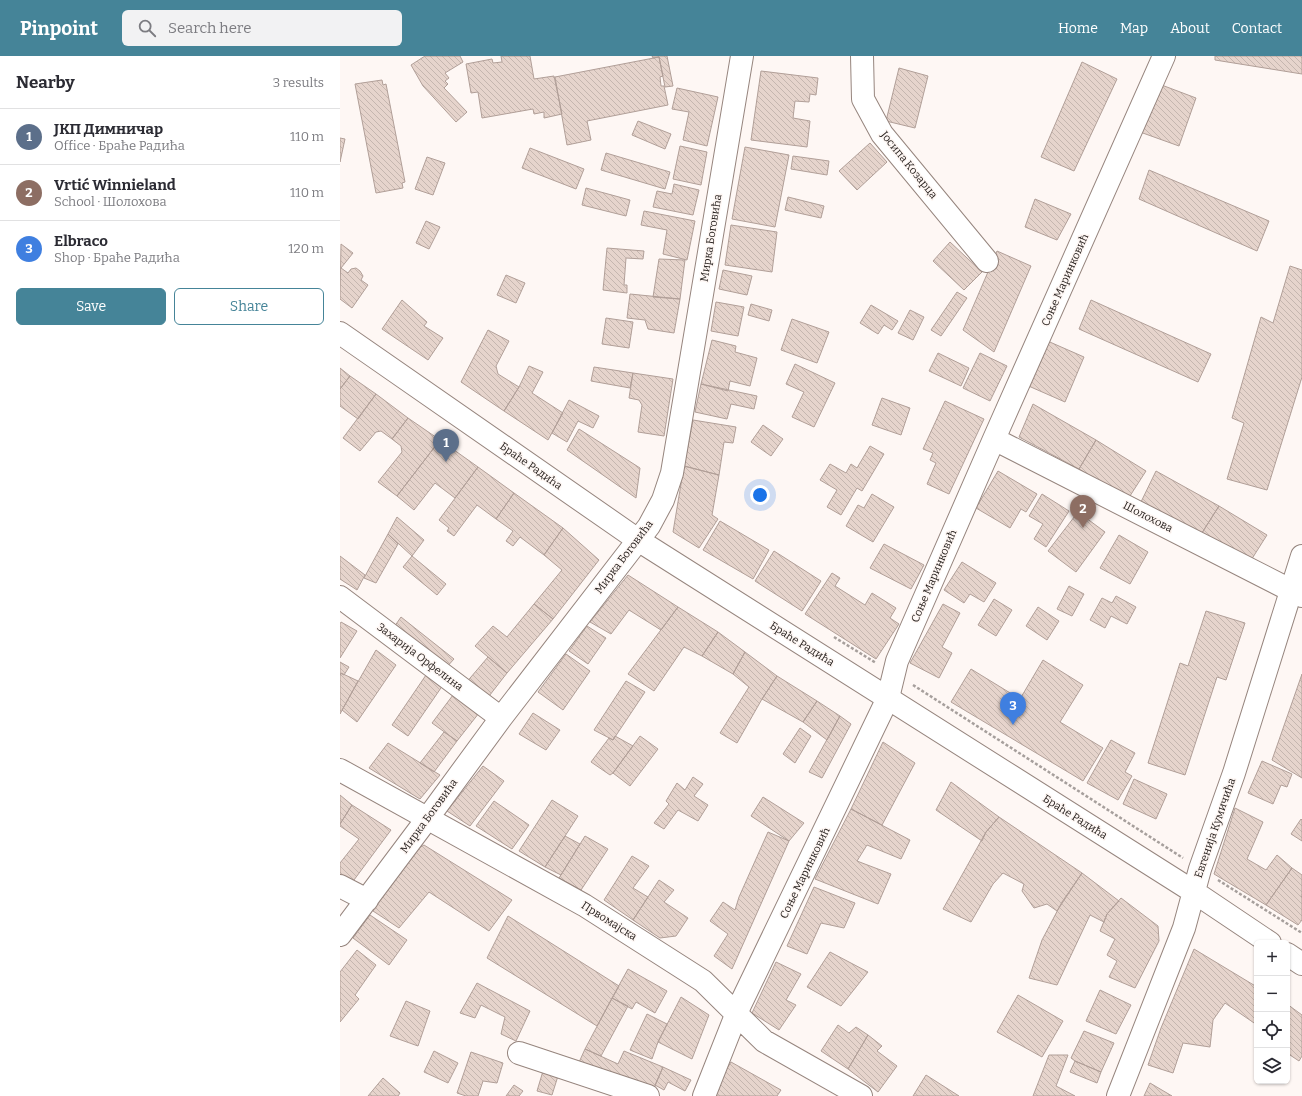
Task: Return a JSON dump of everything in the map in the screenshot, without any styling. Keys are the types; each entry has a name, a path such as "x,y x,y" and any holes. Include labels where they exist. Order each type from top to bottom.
{"street":[{"name":"Мирка Боговића","path":"340,935 501,718 649,526 663,500 672,473 742,56"},
{"name":"Јосипа Козарца","path":"862,56 863,98 882,134 987,261"},
{"name":"Соње Маринковић","path":"704,1096 737,1014 888,698 897,662 1164,56"},
{"name":"Браће Радића","path":"340,333 638,540 1194,892 1266,940"},
{"name":"Шолохова","path":"994,439 1297,593"},
{"name":"Евгенија Кумичића","path":"1118,1096 1184,928 1200,869 1297,593 1302,556"},
{"name":"Захарија Орфелина","path":"340,598 501,718"},
{"name":"Првомајска","path":"340,770 584,905 703,981 764,1041 861,1096"},
{"path":"340,886 367,900"},
{"path":"1290,956 1302,964"},
{"path":"519,1053 648,1096"}],"path":[{"path":"833,637 894,674 1302,933"}],"building":[{"path":"425,56 460,56 463,62 445,73 449,78 445,81 448,84 444,88 467,112 456,122 423,86 411,65"},
{"path":"501,56 530,56 534,79 554,76 562,114 544,118 544,112 534,114 533,109 482,118 478,92 471,93 466,64 492,59 493,63 502,62"},
{"path":"652,56 667,56 673,86 665,87 659,57 653,58"},
{"path":"1215,56 1302,56 1302,74 1215,60"},
{"path":"659,57 663,76 660,77 661,86 664,86 668,105 587,121 591,140 567,145 555,77"},
{"path":"1082,62 1117,79 1074,171 1041,157"},
{"path":"899,68 928,76 915,128 886,121"},
{"path":"761,71 818,78 816,95 810,94 809,102 795,101 793,118 810,121 807,147 751,140"},
{"path":"382,80 383,85 386,84 405,182 402,183 403,188 376,193 355,84"},
{"path":"1159,84 1196,98 1179,146 1140,132"},
{"path":"677,88 718,97 707,146 683,140 689,112 672,109"},
{"path":"638,121 671,134 665,149 632,135"},
{"path":"340,138 345,139 340,162"},
{"path":"870,143 887,162 857,190 839,171"},
{"path":"680,146 707,152 701,185 673,179"},
{"path":"745,147 789,155 775,227 732,219"},
{"path":"530,148 584,169 576,189 522,168"},
{"path":"606,153 670,172 665,189 601,170"},
{"path":"793,156 829,161 827,175 791,169"},
{"path":"427,157 445,163 433,195 415,189"},
{"path":"1149,170 1269,221 1257,251 1139,199"},
{"path":"674,184 699,190 693,215 653,207 657,191 672,194"},
{"path":"586,188 630,200 626,216 582,205"},
{"path":"788,197 824,206 821,218 785,210"},
{"path":"1035,199 1071,214 1057,240 1025,227"},
{"path":"644,211 695,221 687,260 663,254 667,230 641,225"},
{"path":"426,221 440,227 429,249 416,243"},
{"path":"731,225 777,232 772,272 725,265"},
{"path":"950,242 982,272 964,290 933,261"},
{"path":"341,244 353,253 341,268 348,273 351,269 356,268 363,276 361,280 368,285 352,308 340,299"},
{"path":"607,248 644,251 643,259 626,258 624,285 627,285 627,293 603,290"},
{"path":"997,251 1031,266 994,352 963,330"},
{"path":"659,259 685,260 680,299 653,297"},
{"path":"1290,266 1302,270 1302,377 1267,490 1227,479 1244,423 1232,418 1261,317 1273,323"},
{"path":"723,270 752,276 747,295 719,289"},
{"path":"506,275 525,283 516,303 497,295"},
{"path":"957,292 967,298 941,336 931,330"},
{"path":"630,294 680,299 674,333 648,329 645,320 627,318"},
{"path":"402,300 427,322 424,326 443,338 428,360 382,329"},
{"path":"1091,300 1211,354 1198,382 1079,329"},
{"path":"716,302 744,307 738,336 711,331"},
{"path":"751,304 772,310 769,321 748,315"},
{"path":"871,305 898,321 892,330 884,325 878,334 860,323"},
{"path":"910,310 924,317 913,340 898,333"},
{"path":"606,318 633,322 629,348 602,344"},
{"path":"792,319 829,332 817,363 781,350"},
{"path":"488,330 509,341 496,366 498,374 519,387 504,411 461,382"},
{"path":"1043,339 1084,357 1065,402 1024,384"},
{"path":"712,340 736,346 735,352 757,358 750,386 730,381 728,391 701,384"},
{"path":"938,353 969,368 961,386 929,371"},
{"path":"980,353 1007,366 990,401 963,388"},
{"path":"795,364 835,383 814,427 792,417 804,392 786,384"},
{"path":"529,366 543,372 532,393 563,413 548,440 504,411 519,387"},
{"path":"594,367 633,373 630,388 591,381"},
{"path":"340,368 350,376 340,389"},
{"path":"633,373 673,379 664,436 638,432 642,405 639,400 629,398"},
{"path":"350,376 376,394 358,419 340,406 340,389"},
{"path":"701,384 757,396 754,409 731,404 727,419 695,412"},
{"path":"376,394 408,418 392,439 381,431 376,432 360,451 343,438"},
{"path":"882,398 910,408 901,435 872,425"},
{"path":"569,400 599,416 593,428 578,421 567,442 552,433"},
{"path":"945,401 984,419 949,494 927,484 936,463 930,460 933,453 923,449"},
{"path":"1033,404 1096,440 1079,469 1019,437"},
{"path":"408,418 440,440 397,496 378,482 402,452 401,446 392,439"},
{"path":"693,420 736,427 733,443 724,442 719,475 684,466"},
{"path":"763,425 783,439 771,456 751,442"},
{"path":"579,429 640,468 636,498 567,450"},
{"path":"440,440 478,467 455,498 435,483 414,510 397,496"},
{"path":"1096,440 1146,471 1128,499 1079,469"},
{"path":"870,446 884,454 862,491 857,488 841,515 827,507 837,490 820,480 830,464 846,473 851,464 857,468"},
{"path":"684,466 719,475 712,515 718,519 699,548 673,532"},
{"path":"478,467 514,493 496,519 477,505 454,536 447,531 449,528 439,520"},
{"path":"998,471 1037,494 1026,512 1021,509 1010,528 976,508"},
{"path":"1156,471 1219,506 1200,536 1140,504"},
{"path":"514,493 563,528 544,555 520,537 513,546 506,541 513,531 496,519"},
{"path":"872,494 894,507 873,542 846,526 858,505 864,508"},
{"path":"1042,494 1069,511 1046,547 1034,539 1043,524 1029,516"},
{"path":"1219,506 1267,535 1248,565 1200,536"},
{"path":"1078,512 1105,532 1076,572 1048,551"},
{"path":"397,517 424,540 412,556 388,534"},
{"path":"720,521 769,550 753,579 703,550"},
{"path":"563,528 599,560 553,619 534,604 562,570 544,555"},
{"path":"388,534 398,544 376,583 364,578"},
{"path":"1119,535 1148,552 1130,584 1100,568"},
{"path":"884,544 924,565 911,589 870,568"},
{"path":"774,551 821,581 802,611 755,581"},
{"path":"340,556 365,575 357,590 340,579"},
{"path":"412,556 446,584 437,595 403,567"},
{"path":"962,562 996,583 984,602 970,594 964,603 944,590"},
{"path":"832,573 840,578 835,586 865,605 872,593 896,608 890,618 899,624 876,659 805,614"},
{"path":"628,575 678,607 661,630 629,610 611,634 590,622"},
{"path":"1069,586 1084,594 1072,616 1057,609"},
{"path":"1116,596 1136,607 1127,624 1111,616 1105,628 1090,620 1102,598 1112,603"},
{"path":"994,599 1012,610 996,636 978,625"},
{"path":"534,604 553,619 507,673 475,646 493,626 507,637"},
{"path":"943,604 960,613 942,647 952,653 939,678 910,663"},
{"path":"678,607 718,632 702,656 684,647 654,691 628,674"},
{"path":"1038,607 1059,621 1047,640 1026,626"},
{"path":"1206,611 1245,623 1226,680 1217,677 1185,775 1148,763 1180,663 1188,666"},
{"path":"401,617 454,659 444,670 392,630"},
{"path":"341,622 357,631 340,658 340,624"},
{"path":"587,626 606,638 588,664 569,651"},
{"path":"718,632 745,652 733,674 702,656"},
{"path":"376,650 396,665 357,722 342,710"},
{"path":"745,652 777,676 737,743 720,733 749,687 733,674"},
{"path":"566,654 590,671 563,710 538,692"},
{"path":"488,657 507,673 486,700 465,684"},
{"path":"1043,660 1083,685 1060,722 1103,748 1083,781 951,702 971,669 1020,699"},
{"path":"340,662 349,667 344,675 340,673"},
{"path":"341,673 358,681 340,714 340,676"},
{"path":"1302,674 1302,778 1272,760"},
{"path":"426,675 443,685 408,736 392,725"},
{"path":"777,676 817,701 803,722 762,699"},
{"path":"626,681 645,692 613,740 594,730"},
{"path":"453,695 479,713 457,741 432,723"},
{"path":"817,701 840,716 827,740 803,722"},
{"path":"533,713 560,730 546,750 519,734"},
{"path":"840,716 851,724 822,778 809,772"},
{"path":"800,728 811,736 795,763 783,754"},
{"path":"444,732 457,741 434,772 420,763"},
{"path":"615,736 633,746 610,775 591,762 609,738 613,740"},
{"path":"640,736 658,749 630,786 613,773"},
{"path":"1111,740 1135,753 1125,772 1132,776 1118,800 1087,783"},
{"path":"883,742 915,763 882,825 851,809"},
{"path":"388,743 440,775 420,799 369,768"},
{"path":"1262,761 1292,774 1287,787 1281,785 1273,804 1248,793"},
{"path":"483,766 504,781 470,826 447,811"},
{"path":"693,777 703,784 694,796 708,805 698,821 678,810 664,829 654,823 669,804 666,801 677,783 685,790"},
{"path":"1134,779 1167,794 1156,819 1123,804"},
{"path":"951,782 999,817 986,832 982,841 936,810"},
{"path":"340,795 352,805 340,824"},
{"path":"763,797 804,823 789,841 751,816"},
{"path":"552,800 578,816 545,867 519,851"},
{"path":"494,801 529,825 512,849 476,826"},
{"path":"352,805 391,830 351,884 340,877 340,863 359,839 340,826 340,824"},
{"path":"1235,808 1263,822 1247,859 1266,870 1277,855 1292,868 1266,905 1214,874"},
{"path":"851,809 910,840 901,859 867,845 857,861 891,874 878,904 815,879"},
{"path":"999,817 1082,873 1057,911 1047,904 1034,908 1022,891 1024,884 1003,873 993,884 971,922 943,909 986,832"},
{"path":"1301,819 1302,820 1302,841 1291,834"},
{"path":"768,832 789,841 732,969 714,956 728,934 710,921 723,902 735,910 739,897"},
{"path":"565,836 580,844 561,875 545,867"},
{"path":"585,836 608,849 581,890 559,878"},
{"path":"424,845 512,900 489,931 429,892 399,928 373,911 412,852"},
{"path":"632,856 649,866 633,888 648,897 633,920 604,900"},
{"path":"1292,868 1302,875 1302,920 1298,925 1266,905"},
{"path":"1082,873 1119,901 1107,914 1104,922 1090,915 1057,985 1029,978 1042,940 1062,902"},
{"path":"659,880 674,890 664,902 688,918 676,936 660,938 633,920"},
{"path":"814,887 855,903 844,928 821,923 807,954 787,946"},
{"path":"1121,898 1158,926 1159,941 1135,988 1109,977 1117,961 1107,955 1115,939 1100,931 1107,914"},
{"path":"370,915 407,940 389,965 353,938"},
{"path":"508,916 619,986 597,1026 487,958"},
{"path":"1194,949 1254,985 1254,1023 1225,1003 1213,1020 1210,1047 1183,1043 1173,1073 1148,1065 1161,1028"},
{"path":"357,950 376,965 355,995 359,999 340,1022 340,972"},
{"path":"830,952 868,972 841,1006 807,987"},
{"path":"776,962 801,974 786,1000 796,1005 779,1030 752,1013"},
{"path":"628,969 667,991 655,1013 636,1002 632,1009 612,998"},
{"path":"477,983 530,1011 516,1041 501,1034 505,1017 481,1005 475,1018 460,1013"},
{"path":"1100,990 1131,1005 1116,1034 1086,1021"},
{"path":"1018,995 1063,1021 1042,1057 997,1032"},
{"path":"681,997 709,1015 692,1059 658,1042"},
{"path":"612,998 628,1006 601,1056 585,1049"},
{"path":"406,1001 430,1011 418,1046 390,1036"},
{"path":"1290,1006 1302,1015 1302,1056 1299,1061 1290,1055"},
{"path":"647,1014 667,1024 652,1059 630,1050"},
{"path":"838,1025 849,1033 856,1027 868,1035 848,1069 821,1051"},
{"path":"1084,1031 1114,1043 1101,1072 1071,1058"},
{"path":"868,1035 882,1046 877,1051 897,1066 878,1092 848,1069"},
{"path":"585,1049 618,1064 624,1051 663,1067 652,1093 576,1069"},
{"path":"434,1051 458,1063 448,1083 424,1072"},
{"path":"471,1052 503,1063 497,1083 483,1081 478,1096 466,1096 457,1093"},
{"path":"1049,1055 1068,1055 1056,1086 1075,1096 1033,1096"},
{"path":"1075,1061 1101,1072 1097,1083 1070,1072"},
{"path":"731,1062 781,1090 777,1096 715,1096 721,1078"},
{"path":"663,1067 691,1080 685,1091 668,1082 664,1090 655,1085"},
{"path":"543,1071 558,1076 552,1095 537,1091"},
{"path":"926,1075 959,1096 913,1096"},
{"path":"383,1078 400,1093 398,1096 368,1096"},
{"path":"1150,1083 1172,1096 1144,1096"},
{"path":"514,1085 523,1091 519,1096 506,1096"}],"place":[{"name":"ЈКП Димничар","path":"446,462"},
{"name":"Vrtić Winnieland","path":"1083,528"},
{"name":"Elbraco","path":"1013,725"}]}
